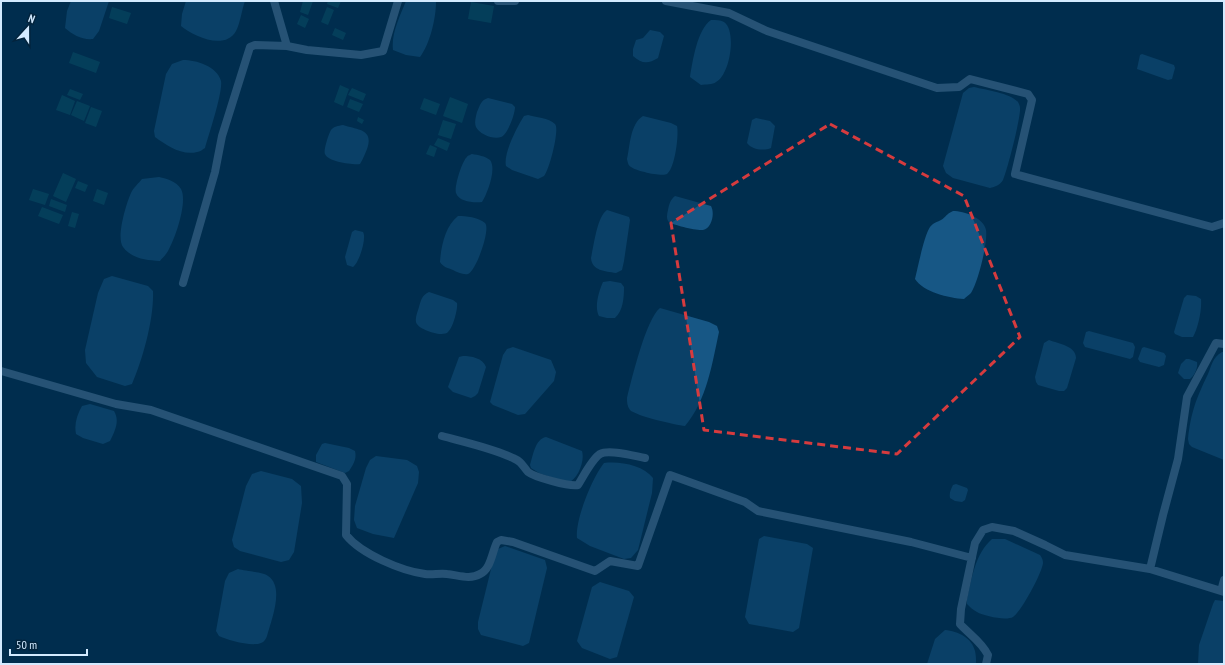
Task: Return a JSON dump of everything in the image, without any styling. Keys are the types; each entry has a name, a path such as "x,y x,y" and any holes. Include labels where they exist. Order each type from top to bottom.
{"street":[{"path":"274,1 287,46"},
{"path":"183,283 215,172 222,136 250,47 255,45 287,46 307,50 361,55 383,51 398,1"},
{"path":"498,1 515,1"},
{"path":"666,1 729,13 768,31 937,88 959,87 970,79 1028,94 1032,100 1015,174 1212,227 1224,223"},
{"path":"1150,569 1178,459 1186,397 1216,343 1224,344"},
{"path":"1,372 116,404 151,410 342,476 347,484 346,535 350,540 361,548 394,566 426,574 446,574 474,577 482,574 487,568 497,542 501,540 512,542 595,571 610,561 638,566 670,476 744,502 758,511 911,542 972,558"},
{"path":"442,436 512,458 523,464 529,473 555,482 574,486 578,485 589,466 600,454 608,452 620,453 645,458"},
{"path":"986,664 988,655 983,645 960,624 961,609 975,543 983,530 992,527 1014,531 1065,555 1150,569 1222,592 1224,580"}],"highlighted area":[{"path":"830,124 964,196 1020,337 897,454 704,430 671,223"}],"water":[{"path":"71,1 109,1 99,31 93,39 85,39 71,33 65,28 67,11"},
{"path":"186,1 245,1 236,31 231,37 217,41 209,40 193,34 181,26 182,14"},
{"path":"406,1 436,2 432,31 424,52 420,57 406,55 393,50 393,38"},
{"path":"711,20 722,21 728,27 731,43 730,53 725,71 721,78 713,84 701,85 690,77 694,54 699,38 706,25"},
{"path":"650,30 660,32 664,36 658,58 648,62 642,62 633,56 633,49 636,40 643,38"},
{"path":"1142,54 1174,65 1175,68 1172,79 1168,80 1137,69 1140,55"},
{"path":"183,60 194,61 211,68 219,76 221,81 218,103 205,148 199,152 191,153 180,151 155,137 154,131 166,74 172,64"},
{"path":"974,87 1009,96 1018,102 1020,107 1016,132 1003,180 997,186 990,188 953,178 946,173 943,166 963,93 969,88"},
{"path":"488,98 512,104 515,107 511,124 504,135 498,138 487,136 480,132 475,125 476,115 480,105 482,101"},
{"path":"528,115 549,120 555,124 556,127 555,141 549,166 544,176 538,179 512,170 506,166 511,141 524,116"},
{"path":"643,116 677,126 677,144 674,159 670,171 667,174 660,175 643,172 634,169 628,164 627,159 633,130 635,124"},
{"path":"756,118 770,121 775,126 771,148 758,149 747,143 752,120"},
{"path":"343,125 363,131 368,138 369,142 367,149 360,164 336,161 327,157 325,154 325,146 331,130 335,127"},
{"path":"472,154 490,160 492,164 492,175 482,202 463,200 456,193 457,180 465,159"},
{"path":"159,177 177,184 183,195 182,211 174,238 167,252 160,261 135,256 127,251 121,243 121,229 124,213 132,191 142,179"},
{"path":"675,196 711,206 713,216 709,226 706,229 700,230 685,228 669,222 667,219 668,208"},
{"path":"607,210 629,217 630,220 622,270 616,273 596,268 591,258 598,225"},
{"path":"953,211 963,212 973,216 982,222 986,230 984,253 974,288 964,299 937,294 919,284 915,279 923,244 930,227"},
{"path":"458,216 479,219 485,223 486,227 482,250 475,266 468,274 460,273 447,268 440,262 444,237 450,225"},
{"path":"355,230 363,232 364,239 360,256 353,267 347,265 345,257 352,232"},
{"path":"112,276 148,286 153,291 152,314 144,351 132,384 125,386 97,377 86,363 85,350 98,293 104,279"},
{"path":"610,281 621,283 624,287 620,312 615,318 599,316 597,308 603,282"},
{"path":"429,292 453,300 457,303 457,310 453,323 450,330 445,334 430,332 417,325 416,316 421,300 423,296"},
{"path":"1187,295 1196,296 1201,299 1199,319 1193,337 1182,337 1174,332 1184,298"},
{"path":"660,308 709,322 717,326 719,332 704,393 699,405 685,426 640,415 630,410 627,404 629,389 645,336 655,314"},
{"path":"1089,331 1133,343 1135,347 1133,357 1130,359 1085,347 1083,343 1086,332"},
{"path":"1049,340 1070,348 1075,354 1076,358 1067,388 1064,391 1038,385 1036,382 1035,377 1044,343"},
{"path":"513,347 551,360 556,372 554,381 525,414 518,415 493,405 490,402 503,355 507,349"},
{"path":"1144,347 1164,353 1166,356 1164,365 1159,367 1140,362 1138,359 1142,348"},
{"path":"1222,352 1224,352 1224,460 1192,447 1189,444 1188,439 1192,413 1197,398 1213,362"},
{"path":"459,357 473,357 480,360 486,367 478,393 471,398 453,392 448,387"},
{"path":"1186,359 1197,362 1196,371 1190,379 1184,379 1178,373 1181,364"},
{"path":"90,404 114,411 117,418 114,434 110,441 103,444 83,438 76,434 75,430 77,416 80,409 82,406"},
{"path":"546,437 582,451 582,464 578,474 572,481 568,483 539,473 531,468 530,465 533,453 537,444 542,438"},
{"path":"325,443 349,448 355,451 355,459 349,471 345,473 316,462 316,455 322,444"},
{"path":"376,456 407,460 417,466 419,472 418,483 394,538 373,534 357,528 354,520 355,506 366,468 370,460"},
{"path":"604,463 624,463 631,465 643,470 653,478 652,493 638,550 631,558 624,559 590,546 577,538 577,530 585,499 594,479"},
{"path":"261,471 292,479 301,486 302,503 294,552 289,560 281,562 240,551 234,547 232,540 246,486 252,474"},
{"path":"956,484 967,488 968,490 965,500 962,502 955,501 950,498 953,485"},
{"path":"764,536 807,544 813,548 799,628 793,632 749,624 745,617 759,539"},
{"path":"992,539 1005,539 1040,555 1043,561 1039,575 1026,600 1017,614 1010,618 995,618 985,615 976,611 967,604 978,559 986,545"},
{"path":"505,546 545,560 547,568 529,643 523,646 481,635 478,629 478,622 493,561 498,549"},
{"path":"238,569 268,576 273,581 276,588 274,613 267,637 261,643 246,644 233,641 219,636 216,631 225,581 229,573"},
{"path":"600,582 629,591 634,597 617,657 610,659 582,648 577,641 592,587"},
{"path":"1215,600 1224,601 1224,664 1198,664 1199,645"},
{"path":"945,630 964,636 971,642 975,651 976,664 927,664 935,639"}],"building":[{"path":"303,1 313,1 308,15 300,12"},
{"path":"328,1 341,1 338,8 327,4"},
{"path":"471,2 494,6 491,23 468,19"},
{"path":"112,7 131,13 127,24 109,18"},
{"path":"327,7 334,10 328,25 321,22"},
{"path":"301,15 309,19 305,28 297,24"},
{"path":"335,28 346,33 343,40 332,35"},
{"path":"73,52 100,62 96,73 69,63"},
{"path":"340,85 349,89 343,106 334,102"},
{"path":"352,88 366,94 363,101 348,95"},
{"path":"70,89 83,94 80,100 67,95"},
{"path":"62,95 75,101 70,115 56,110"},
{"path":"450,97 468,104 462,123 443,116"},
{"path":"424,98 440,104 436,115 420,109"},
{"path":"350,99 363,104 359,112 347,107"},
{"path":"77,101 90,106 84,121 71,115"},
{"path":"91,107 102,111 96,127 85,123"},
{"path":"358,117 364,120 362,124 357,121"},
{"path":"443,120 456,124 451,139 438,135"},
{"path":"438,138 450,143 447,151 434,145"},
{"path":"430,145 437,148 434,157 426,154"},
{"path":"63,173 76,179 66,202 53,196"},
{"path":"78,181 88,185 85,192 75,188"},
{"path":"33,189 49,194 45,205 29,200"},
{"path":"97,189 108,193 104,205 93,201"},
{"path":"51,199 67,205 65,212 49,206"},
{"path":"42,207 63,215 59,224 38,216"},
{"path":"72,212 79,214 75,228 68,226"}]}
